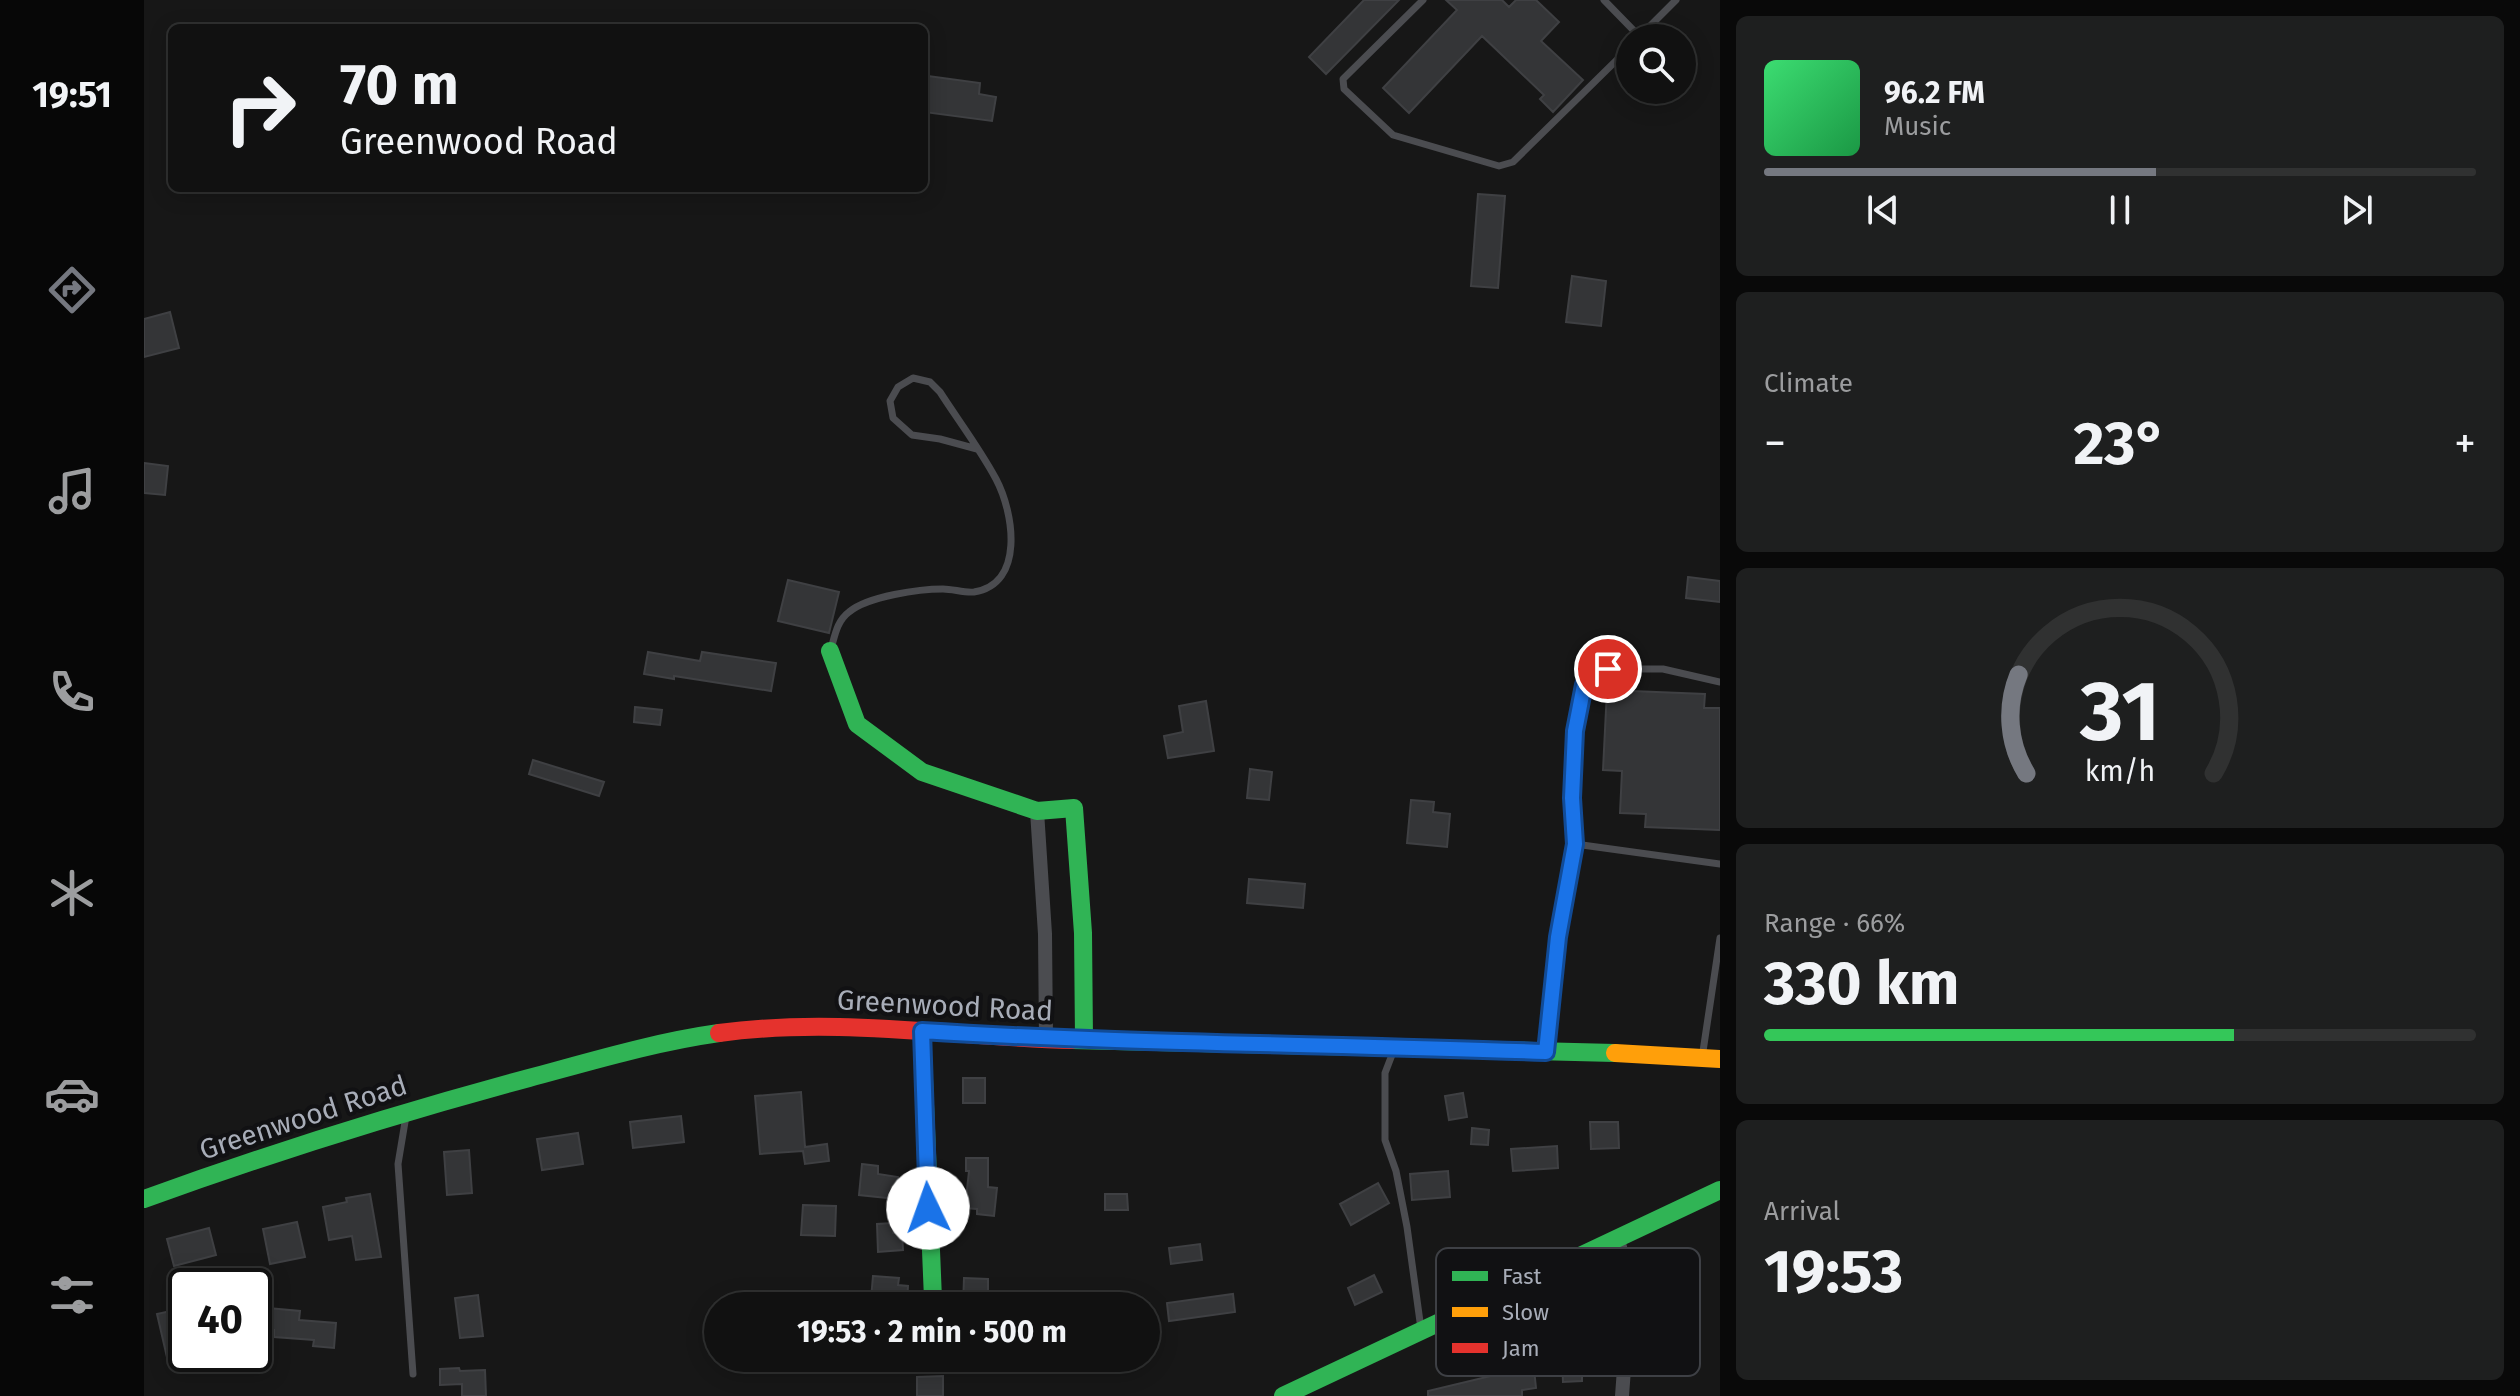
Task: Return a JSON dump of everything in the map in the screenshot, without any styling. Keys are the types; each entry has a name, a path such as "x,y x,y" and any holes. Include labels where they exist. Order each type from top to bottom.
{"street":[{"path":"830,651 857,724 922,772 1037,811 1074,808 1083,933 1084,1039"},
{"path":"1037,811 1045,934 1046,1039"},
{"name":"Greenwood Road","path":"144,1199 477,1091 634,1051 739,1030 802,1026 1046,1039 1395,1046 1711,1058"},
{"path":"922,1031 933,1292"},
{"path":"1599,1248 1720,1190"},
{"path":"1618,1239 1620,1248"},
{"path":"1283,1396 1436,1324"},
{"path":"1622,1396 1623,1376"}],"lane":[{"path":"1423,0 1343,79 1344,89 1393,135 1499,166 1513,162 1616,61"},
{"path":"1604,0 1627,24"},
{"path":"1652,24 1676,0"},
{"path":"830,651 837,626 850,611 874,601 925,589 971,592 992,587 1004,575 1011,549 1009,517 997,481 977,449 930,382 913,378 898,387 890,401 893,418 912,435 977,449"},
{"path":"1546,1052 1558,937 1575,844 1572,798 1575,731 1584,685 1608,669 1663,669 1720,682"},
{"path":"1575,844 1720,864"},
{"path":"1711,1058 1720,938"},
{"path":"1395,1046 1385,1073 1385,1140 1396,1171 1407,1227 1421,1331"},
{"path":"406,1114 398,1164 413,1374"}],"building":[{"path":"1364,0 1399,0 1326,74 1309,57"},
{"path":"1446,0 1502,0 1509,7 1516,0 1536,0 1559,22 1541,41 1583,80 1553,112 1540,99 1544,95 1482,36 1409,113 1383,88 1457,10"},
{"path":"928,76 980,83 979,94 996,97 992,121 928,113"},
{"path":"1478,194 1505,196 1498,288 1471,286"},
{"path":"1572,276 1606,281 1601,326 1566,322"},
{"path":"170,312 179,348 144,357 144,319"},
{"path":"144,463 168,466 165,495 144,493"},
{"path":"1688,577 1720,581 1720,602 1686,598"},
{"path":"788,580 839,592 829,633 778,621"},
{"path":"648,652 700,661 702,652 776,663 771,691 644,674"},
{"path":"1607,690 1705,694 1704,708 1720,708 1720,830 1645,827 1646,814 1620,813 1622,771 1603,770"},
{"path":"1206,701 1214,751 1168,758 1164,736 1183,732 1179,706"},
{"path":"635,707 662,710 660,725 634,722"},
{"path":"533,760 604,782 599,796 529,774"},
{"path":"1250,769 1272,772 1269,800 1247,798"},
{"path":"1411,800 1434,802 1433,812 1450,814 1447,847 1407,843"},
{"path":"1249,879 1305,884 1303,908 1247,903"},
{"path":"963,1078 985,1078 985,1103 963,1103"},
{"path":"801,1092 805,1147 827,1144 829,1161 805,1164 803,1151 760,1154 755,1096"},
{"path":"1463,1093 1467,1117 1449,1120 1445,1096"},
{"path":"681,1116 684,1142 633,1148 630,1122"},
{"path":"1590,1122 1618,1122 1619,1148 1591,1149"},
{"path":"1472,1128 1489,1130 1488,1145 1471,1144"},
{"path":"578,1133 583,1164 542,1170 537,1139"},
{"path":"1557,1146 1558,1168 1513,1171 1511,1149"},
{"path":"469,1150 472,1193 447,1195 444,1152"},
{"path":"966,1158 988,1158 988,1187 997,1188 994,1216 977,1214 977,1209 965,1208 969,1171 966,1171"},
{"path":"862,1164 878,1166 878,1174 898,1177 896,1199 859,1195"},
{"path":"1448,1171 1450,1197 1412,1200 1410,1174"},
{"path":"1378,1183 1389,1203 1351,1225 1340,1204"},
{"path":"370,1194 381,1257 356,1260 352,1236 329,1240 323,1207 347,1202 346,1198"},
{"path":"1105,1194 1127,1194 1128,1210 1105,1210"},
{"path":"803,1205 836,1206 835,1236 801,1235"},
{"path":"297,1222 305,1257 270,1264 263,1229"},
{"path":"892,1223 893,1233 902,1232 903,1250 878,1252 877,1224"},
{"path":"209,1228 216,1255 174,1266 167,1239"},
{"path":"1200,1244 1202,1260 1171,1264 1169,1248"},
{"path":"1374,1275 1382,1292 1355,1305 1348,1288"},
{"path":"873,1276 899,1278 898,1285 908,1286 908,1292 872,1292"},
{"path":"964,1278 988,1279 988,1292 964,1292"},
{"path":"1233,1294 1235,1312 1169,1321 1167,1303"},
{"path":"478,1295 483,1336 460,1338 455,1298"},
{"path":"272,1308 300,1311 299,1320 336,1323 334,1348 313,1346 314,1340 274,1337"},
{"path":"168,1312 168,1362 157,1314"},
{"path":"459,1368 460,1371 485,1370 486,1396 462,1396 462,1384 440,1385 440,1369"},
{"path":"943,1376 943,1396 917,1396 917,1377"},
{"path":"1491,1376 1535,1376 1536,1388 1522,1390 1522,1396 1428,1396 1428,1391"},
{"path":"1563,1376 1582,1376 1582,1381 1563,1382"}],"traffic: fast":[{"path":"830,651 857,724 922,772 1037,811 1074,808 1083,933 1084,1039"},
{"path":"922,1031 933,1292"},
{"path":"144,1199 432,1105 624,1052 719,1033"},
{"path":"1072,1040 1615,1053"},
{"path":"1597,1248 1720,1190"},
{"path":"1283,1396 1436,1324"}],"traffic: slow":[{"path":"1615,1053 1720,1059"}],"traffic: jam":[{"path":"719,1033 851,1027 1072,1040"}],"route":[{"path":"928,1208 922,1031 1046,1039 1339,1044 1546,1052 1558,937 1575,844 1572,798 1575,731 1584,685 1608,669"}]}
